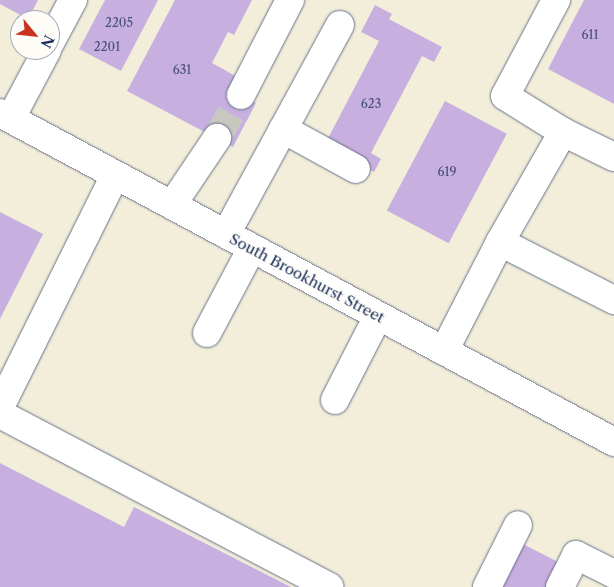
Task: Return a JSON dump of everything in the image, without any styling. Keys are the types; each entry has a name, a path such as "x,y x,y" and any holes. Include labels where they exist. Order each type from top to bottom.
{"main road":[{"path":"60,24 73,0"},
{"path":"241,95 290,0"},
{"path":"556,0 505,96 563,132 614,157"},
{"path":"226,234 340,25"},
{"path":"5,116 40,60"},
{"name":"South Brookhurst Street","path":"5,116 614,442"},
{"path":"283,129 356,168"},
{"path":"444,351 500,242 563,132"},
{"path":"172,205 217,138"},
{"path":"0,407 115,175"},
{"path":"500,242 614,300"},
{"path":"207,333 252,248"},
{"path":"335,400 378,316"},
{"path":"0,414 329,587"},
{"path":"487,587 518,525"},
{"path":"560,587 576,555 614,576 609,587"}],"building":[{"path":"0,0 38,0 33,10 11,10 0,4"},
{"path":"105,0 158,0 121,71 79,49"},
{"path":"175,0 252,0 234,35 228,32 212,63 239,78 232,91 256,103 233,147 127,91"},
{"path":"584,0 614,0 614,104 548,69"},
{"path":"375,5 392,14 389,19 442,47 434,62 422,56 371,153 381,159 374,172 324,146 379,41 361,32"},
{"path":"445,101 507,134 449,243 387,210"},
{"path":"0,212 43,234 0,319"},
{"path":"0,463 124,527 134,507 291,587 0,587"},
{"path":"523,544 560,563 548,587 495,587"}],"tunnel":[{"path":"217,138 241,95"}]}
